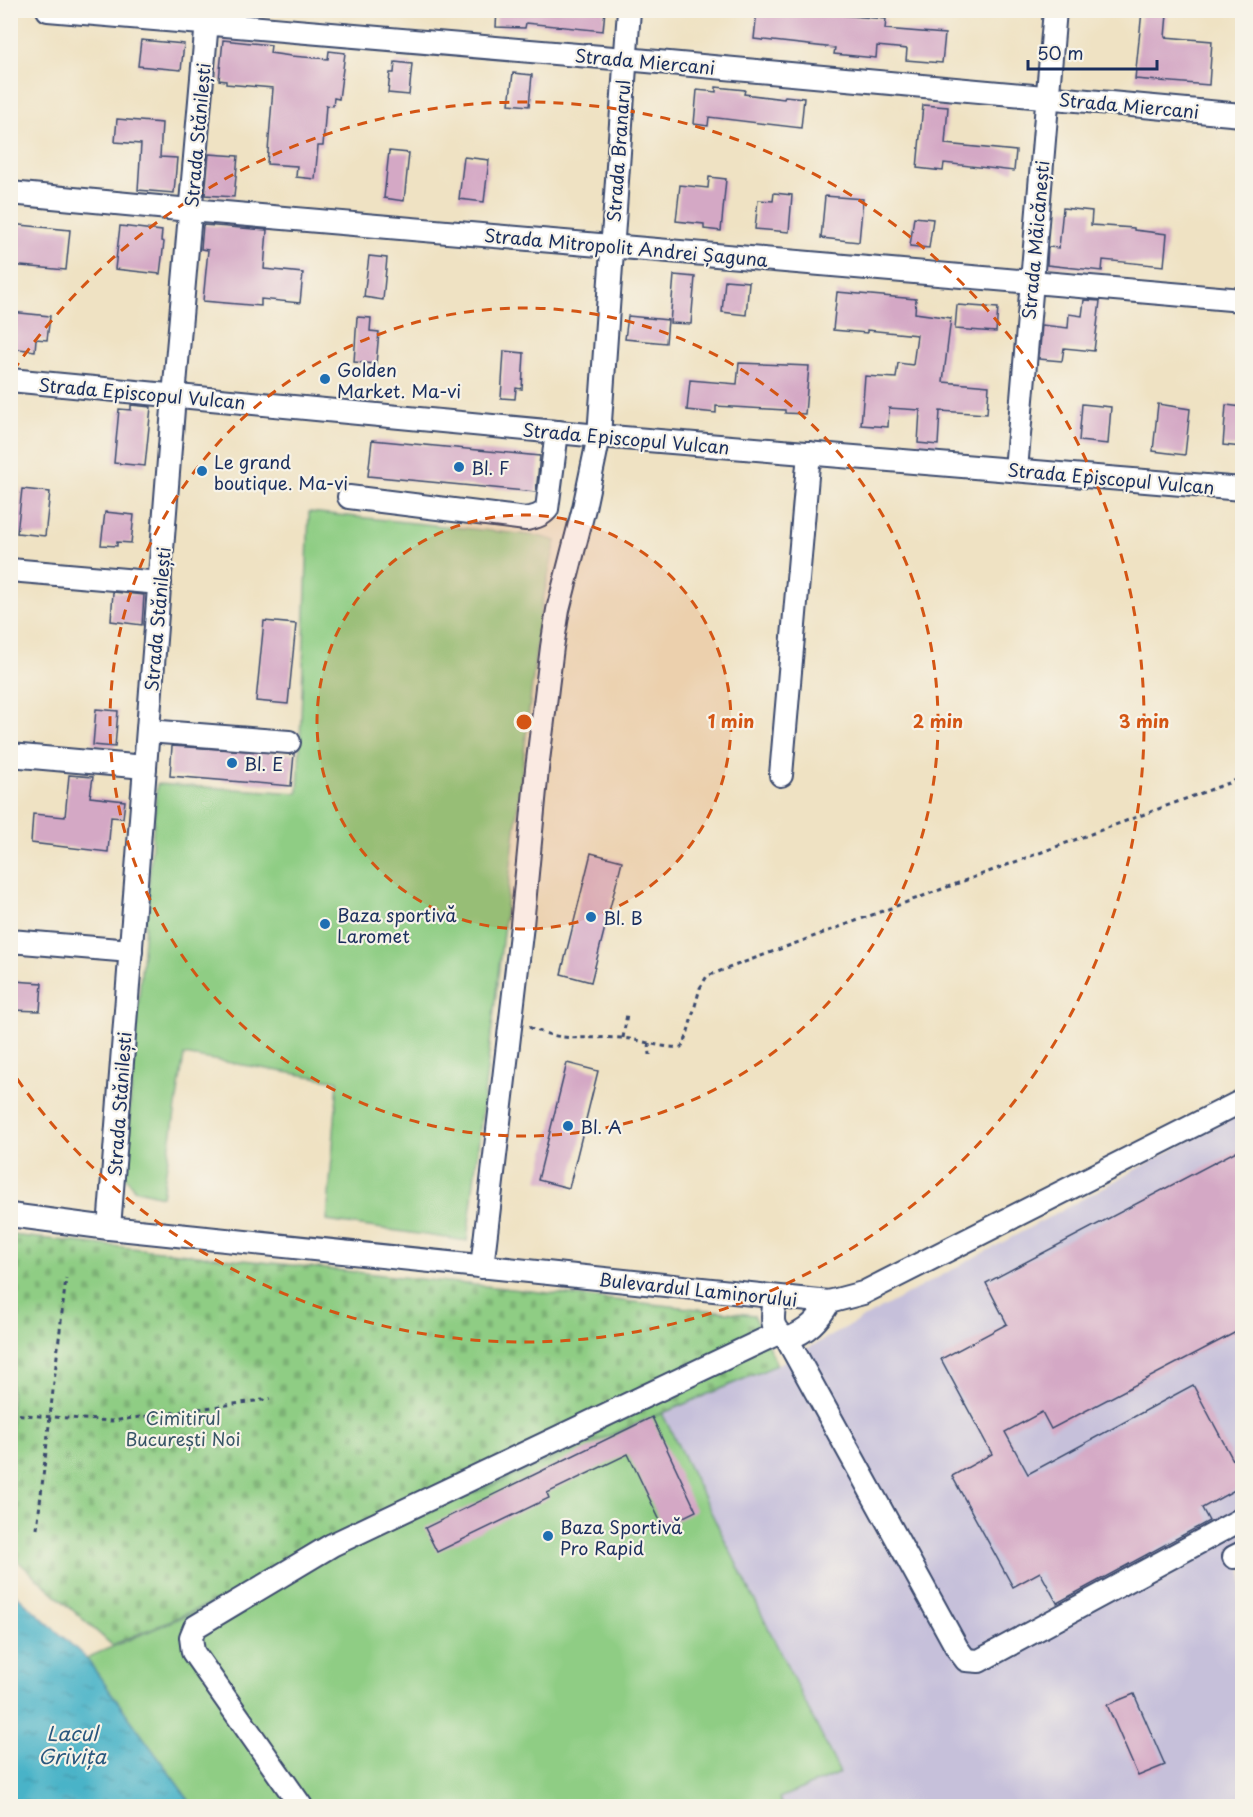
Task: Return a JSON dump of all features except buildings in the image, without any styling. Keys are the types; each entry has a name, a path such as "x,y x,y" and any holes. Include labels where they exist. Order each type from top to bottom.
{"street":[{"name":"Strada Miercani","path":"48,10 207,17 625,59 1242,115"},
{"name":"Strada Branarul","path":"482,1267 537,770 558,610 580,526 599,436 629,10"},
{"name":"Strada Măicănești","path":"1016,470 1055,10"},
{"name":"Strada Stănilești","path":"109,1228 174,396 207,17"},
{"name":"Strada Mitropolit Andrei Șaguna","path":"10,193 1242,300"},
{"name":"Strada Episcopul Vulcan","path":"10,380 599,436 1242,489"},
{"path":"349,497 526,519 535,518 547,509 557,432"},
{"path":"781,775 809,453"},
{"path":"10,570 160,583"},
{"path":"148,731 289,741"},
{"path":"10,755 145,767"},
{"path":"10,941 131,951"},
{"name":"Bulevardul Laminorului","path":"10,1215 109,1228 829,1302 863,1293 1242,1101"},
{"path":"775,1298 772,1323 782,1336 966,1660 979,1661 1242,1519"},
{"path":"301,1806 193,1652 191,1637 195,1627 332,1545 782,1336 799,1335 822,1316 829,1302"}],"path":[{"path":"511,1018 540,1032 564,1038 623,1038 681,1047 685,1042 700,987 707,976 1242,778"},
{"path":"623,1038 627,1014"},
{"path":"649,1043 650,1055"},
{"path":"37,1529 66,1278"},
{"path":"10,1414 112,1420 270,1399"}],"shaded area":[{"path":"1242,1112 1242,1806 782,1806 779,1798 840,1773 662,1413 777,1365"}],"green space":[{"name":"Baza sportivă Laromet","path":"309,512 538,536 556,541 541,608 467,1241 327,1221 338,1081 184,1055 162,1196 134,1189 124,1174 157,784 298,793"},
{"name":"Cimitirul București Noi","path":"11,1235 754,1315 777,1365 112,1645 11,1555"},
{"name":"Baza Sportivă Pro Rapid","path":"662,1413 840,1773 779,1798 782,1806 193,1806 86,1658"}],"water":[{"name":"Lacul Grivița","path":"10,1589 86,1658 193,1806 11,1806"}],"place":[{"name":"Golden Market. Ma-vi","path":"325,379"},
{"name":"Bl. F","path":"459,467"},
{"name":"Le grand boutique. Ma-vi","path":"202,471"},
{"name":"Bl. E","path":"232,763"},
{"name":"Bl. B","path":"591,917"},
{"name":"Baza sportivă Laromet","path":"325,924"},
{"name":"Bl. A","path":"568,1126"},
{"name":"Baza Sportivă Pro Rapid","path":"548,1536"}]}
